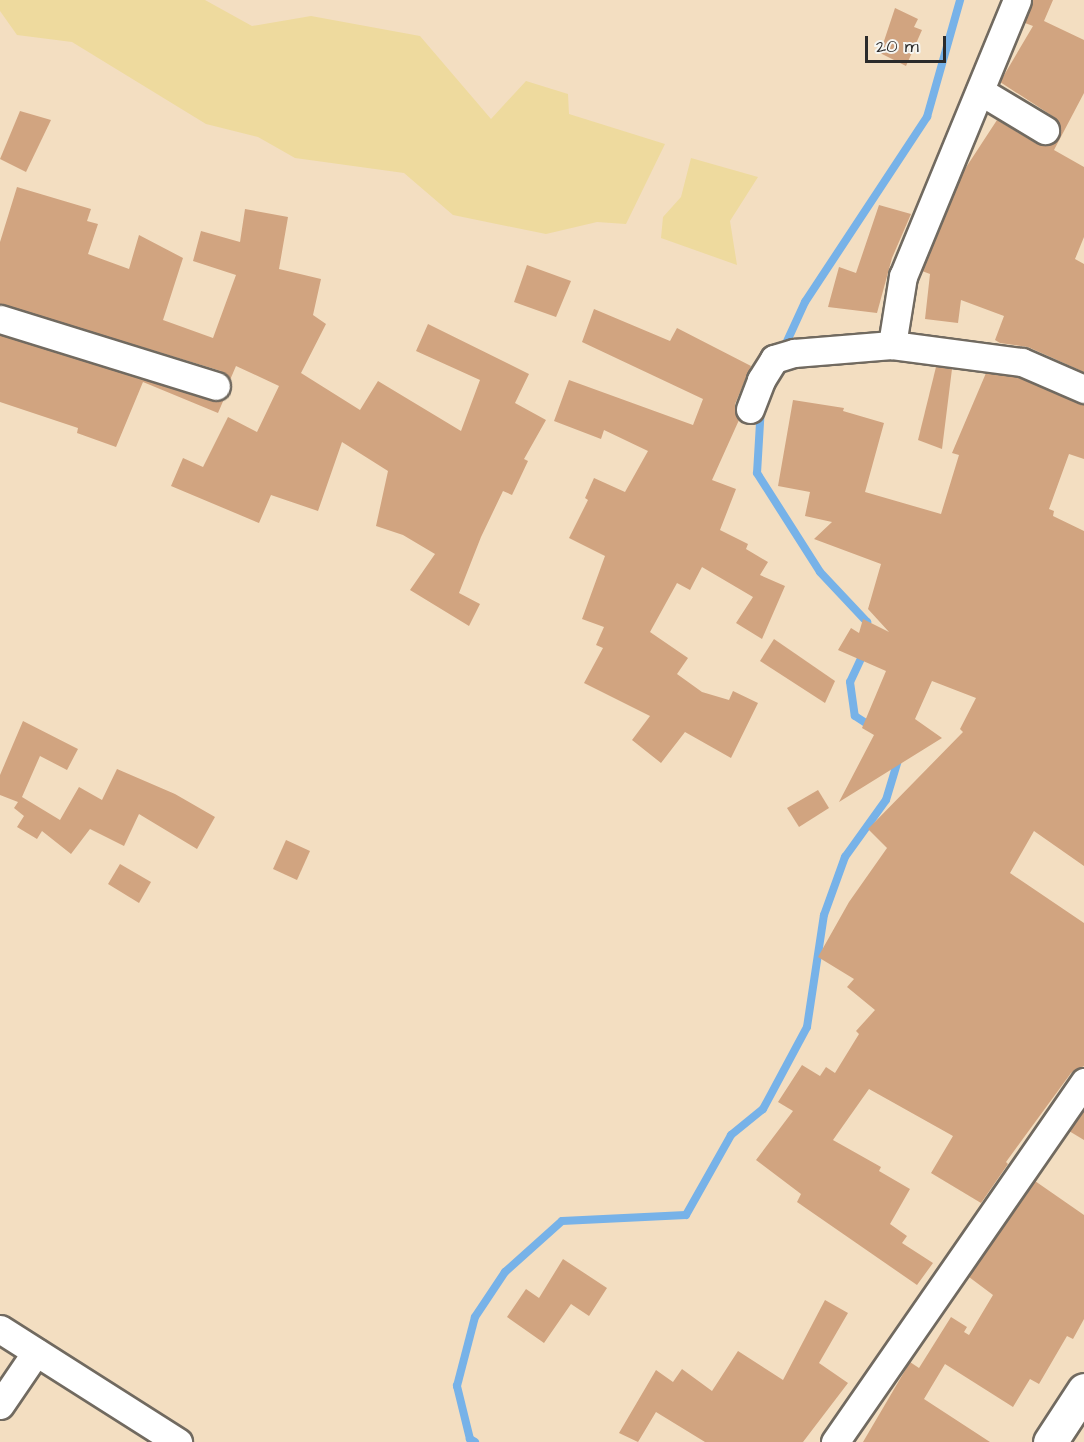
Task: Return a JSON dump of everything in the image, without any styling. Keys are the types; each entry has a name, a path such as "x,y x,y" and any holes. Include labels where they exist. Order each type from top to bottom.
{"street":[{"path":"892,345 903,276 1017,0"},
{"path":"980,92 1045,130"},
{"path":"0,320 216,386"},
{"path":"750,409 761,380 784,356 892,345 1022,362 1084,389"},
{"path":"835,1442 1084,1082"},
{"path":"0,1329 178,1442"},
{"path":"0,1405 36,1352"},
{"path":"1050,1442 1084,1390"}],"sand":[{"path":"0,0 205,0 252,26 311,16 420,36 491,119 526,81 568,94 569,114 665,144 626,224 597,222 546,234 453,215 404,173 295,158 258,137 206,124 72,42 17,35 0,11"},
{"path":"691,158 758,177 730,221 737,265 661,238 663,217 681,197"}],"building":[{"path":"1032,0 1053,0 1044,21 1084,40 1084,93 1054,150 1084,167 1084,237 1075,259 1084,264 1084,372 1028,347 1000,343 995,340 1004,316 961,300 958,323 925,319 930,274 922,271 963,172 997,120 1037,144 1052,144 1059,138 1059,123 1054,117 1000,82 1033,26 1025,23"},
{"path":"895,8 918,19 914,27 922,30 906,66 880,53"},
{"path":"20,111 51,120 26,172 0,159"},
{"path":"17,187 91,209 87,221 98,224 88,254 129,269 139,235 183,258 163,320 213,338 236,275 193,261 201,231 240,242 245,209 288,217 279,269 321,279 313,315 326,324 301,373 360,410 378,381 461,431 480,380 416,351 428,324 529,374 515,403 546,420 524,459 528,461 512,495 503,491 481,537 459,593 480,604 469,626 410,590 435,554 403,535 376,526 388,471 342,442 318,511 271,495 259,523 171,486 183,458 203,467 228,417 257,432 279,386 236,366 230,380 221,371 0,304 0,242"},
{"path":"879,205 911,214 892,258 877,313 828,307 839,267 856,273"},
{"path":"527,265 571,281 556,317 514,302"},
{"path":"594,309 670,341 677,328 751,366 735,404 739,420 712,480 736,489 720,530 748,544 746,549 768,562 760,575 785,586 762,639 736,623 753,597 702,567 690,590 677,583 650,632 688,658 677,674 702,692 729,700 733,691 758,703 731,758 685,732 661,763 632,740 650,716 584,683 603,648 596,645 604,627 582,619 605,556 569,538 588,500 585,498 594,478 625,492 648,451 604,430 601,439 554,421 569,380 693,425 703,399 582,342"},
{"path":"0,335 211,401 224,399 218,413 143,382 116,447 77,433 78,428 0,402"},
{"path":"936,367 952,369 942,449 918,440"},
{"path":"986,373 1018,377 1084,404 1084,459 1069,454 1049,509 1054,511 1053,516 1084,531 1084,866 1034,831 1010,873 1084,923 1084,1066 1071,1073 1006,1162 1008,1164 981,1203 931,1173 953,1136 869,1089 833,1140 881,1167 879,1171 910,1189 890,1224 907,1236 902,1243 933,1263 917,1285 797,1202 801,1194 756,1160 793,1111 778,1102 802,1065 820,1076 826,1067 835,1073 859,1034 856,1031 875,1010 847,987 854,979 818,957 849,902 887,848 868,829 963,732 960,729 976,698 932,681 915,719 942,738 839,802 874,735 862,728 886,671 838,650 851,628 859,633 863,619 889,632 868,609 881,564 814,539 832,522 805,516 810,492 778,486 793,400 844,408 843,411 884,423 865,492 941,514 959,455 952,453"},
{"path":"774,639 835,681 825,703 760,661"},
{"path":"23,721 78,749 67,770 40,756 22,797 60,820 79,787 102,800 117,769 175,794 215,817 197,849 139,814 124,846 90,829 71,854 42,831 37,839 17,827 24,816 14,808 18,802 0,795 0,775"},
{"path":"818,790 829,808 799,827 787,808"},
{"path":"286,840 310,851 297,880 273,869"},
{"path":"120,864 151,882 139,903 108,884"},
{"path":"1084,1110 1084,1140 1069,1131"},
{"path":"1035,1181 1084,1215 1084,1319 1073,1339 1067,1336 1039,1384 1030,1379 1013,1407 945,1364 924,1399 990,1442 863,1442 910,1362 919,1368 951,1317 967,1327 964,1332 969,1335 993,1295 969,1277"},
{"path":"563,1259 607,1288 589,1316 571,1304 544,1343 507,1317 526,1289 539,1298"},
{"path":"825,1300 848,1313 819,1363 848,1383 803,1442 705,1442 656,1412 638,1442 619,1433 656,1370 673,1382 682,1369 712,1391 738,1351 783,1380"}],"waterway":[{"path":"783,350 805,302 927,117 960,0"},
{"path":"761,406 757,473 820,572 867,622 867,629"},
{"path":"865,650 850,682 855,716 872,727"},
{"path":"475,1442 470,1439 457,1386 475,1317 505,1272 562,1221 686,1215 731,1135 763,1109 807,1027 824,915 845,857 886,800 899,757"}]}
